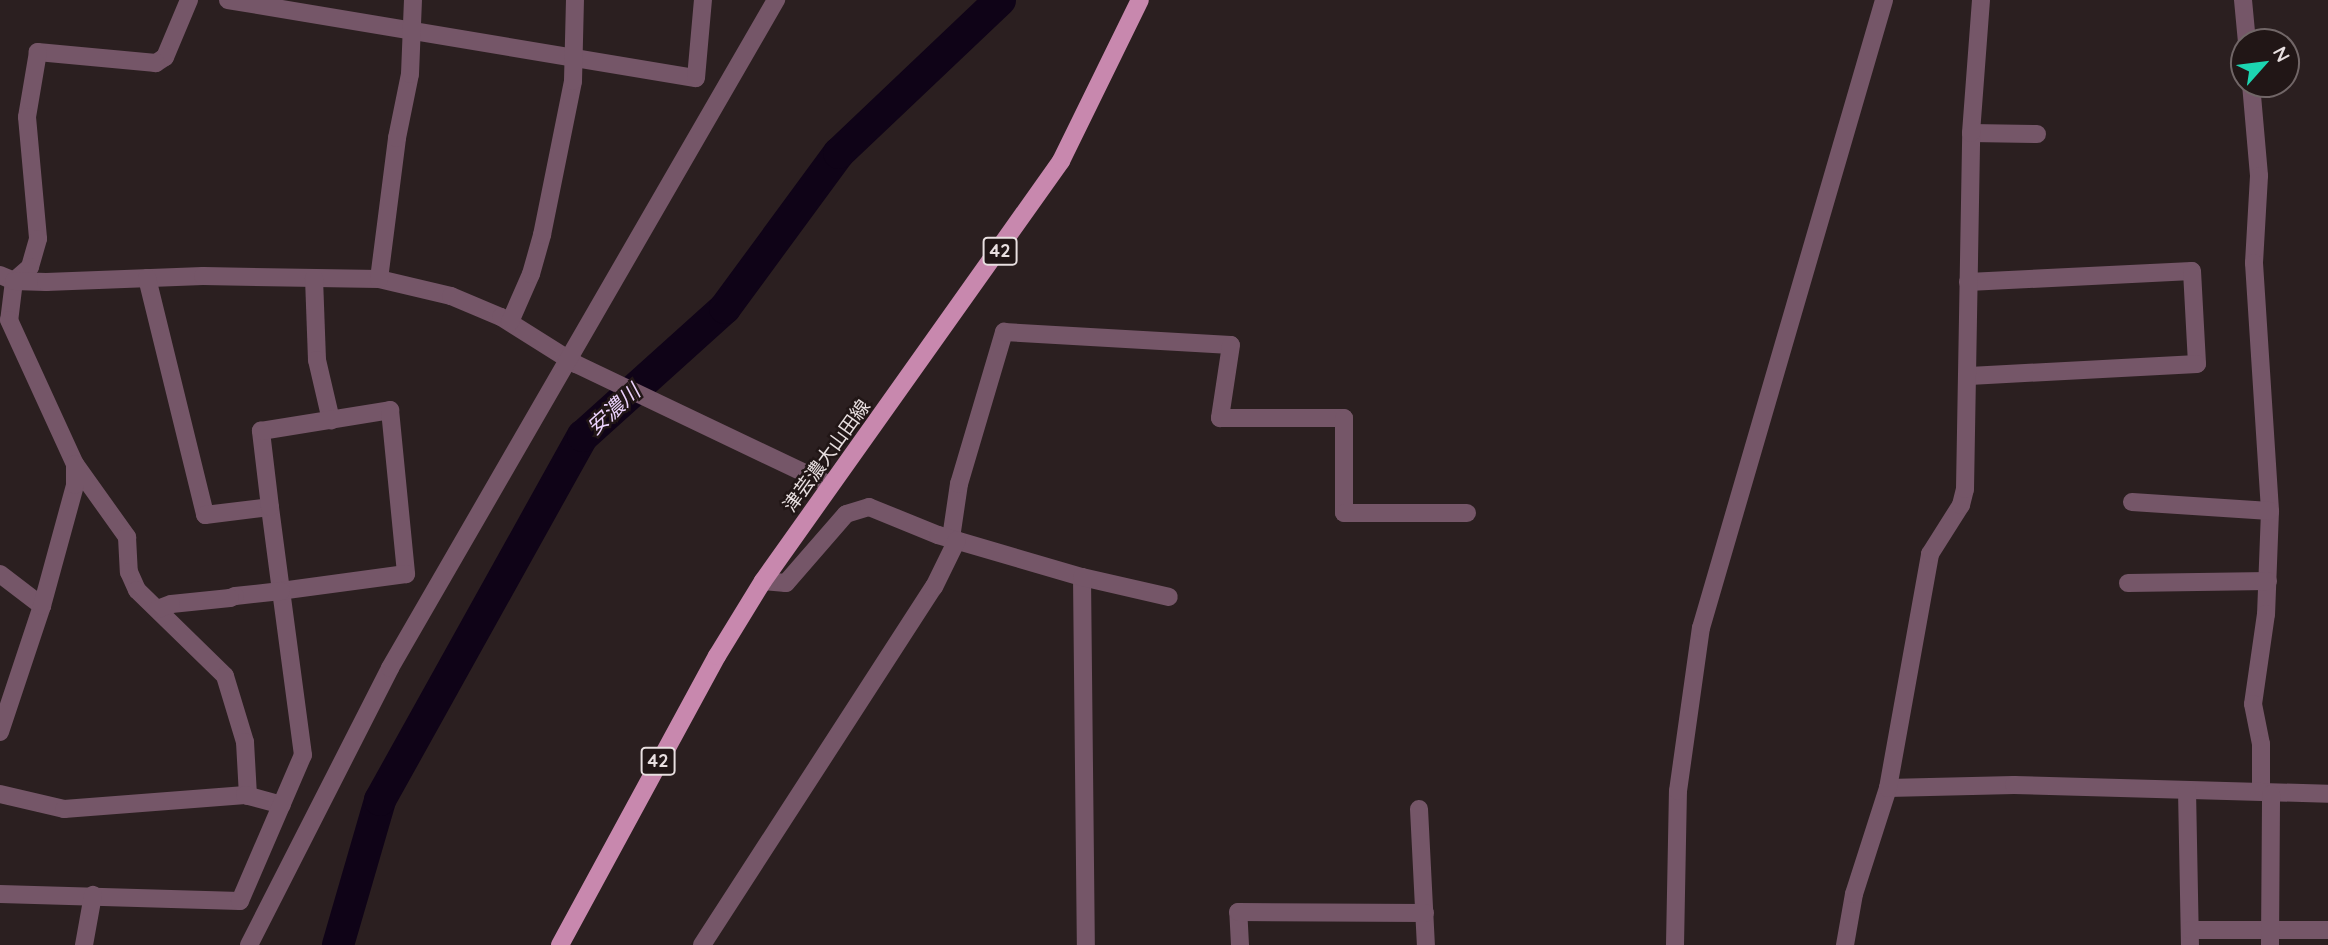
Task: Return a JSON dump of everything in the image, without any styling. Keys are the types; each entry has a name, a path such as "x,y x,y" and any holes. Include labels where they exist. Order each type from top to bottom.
{"main road":[{"name":"津芸濃大山田線","path":"560,945 641,791 823,483 1061,161 1140,0"}],"street":[{"path":"7,278 30,267 38,239 27,117 38,52 156,62 165,57 189,0"},
{"path":"228,0 696,78 704,0"},
{"path":"380,279 414,32 413,0"},
{"path":"510,322 531,274 542,235 576,58 575,0"},
{"path":"249,945 390,668 571,361 776,0"},
{"path":"1675,945 1678,791 1701,628 1884,0"},
{"path":"1845,945 1854,894 1888,788 1930,554 1961,505 1965,489 1971,133 1981,0"},
{"path":"2243,0 2246,28"},
{"path":"2252,98 2259,176 2254,263 2270,511 2268,581 2253,704 2266,792 2270,937"},
{"path":"1971,133 2037,134"},
{"path":"1968,282 2192,271 2197,365 1969,376"},
{"path":"7,278 380,279 451,296 510,322 571,361 823,483"},
{"path":"7,278 12,331 75,464 124,530 130,577 225,676 245,742 248,796"},
{"path":"147,278 205,515 270,508"},
{"path":"314,278 317,360 331,420"},
{"path":"702,945 934,587 954,539 959,484 1004,332 1231,345 1220,418 1343,418 1344,513 1467,513"},
{"path":"0,894 240,901 303,755 281,591 270,508 261,431 390,410 406,574 281,591 158,609"},
{"path":"0,732 42,606 75,485 75,464"},
{"path":"2132,502 2270,511"},
{"path":"763,582 786,583 846,514 862,506 878,508 954,539 1082,578 1169,597"},
{"path":"0,574 42,606"},
{"path":"1082,578 1086,945"},
{"path":"2128,583 2268,581"},
{"path":"1888,788 2014,785 2328,794"},
{"path":"2187,790 2190,937 2270,937 2328,930"},
{"path":"0,794 64,810 248,796 282,805"},
{"path":"1419,809 1426,945"},
{"path":"84,945 93,895"},
{"path":"1240,945 1238,912 1424,913"}],"waterway":[{"name":"安濃川","path":"338,945 380,800 583,436 725,308 839,153 1000,0"}]}
